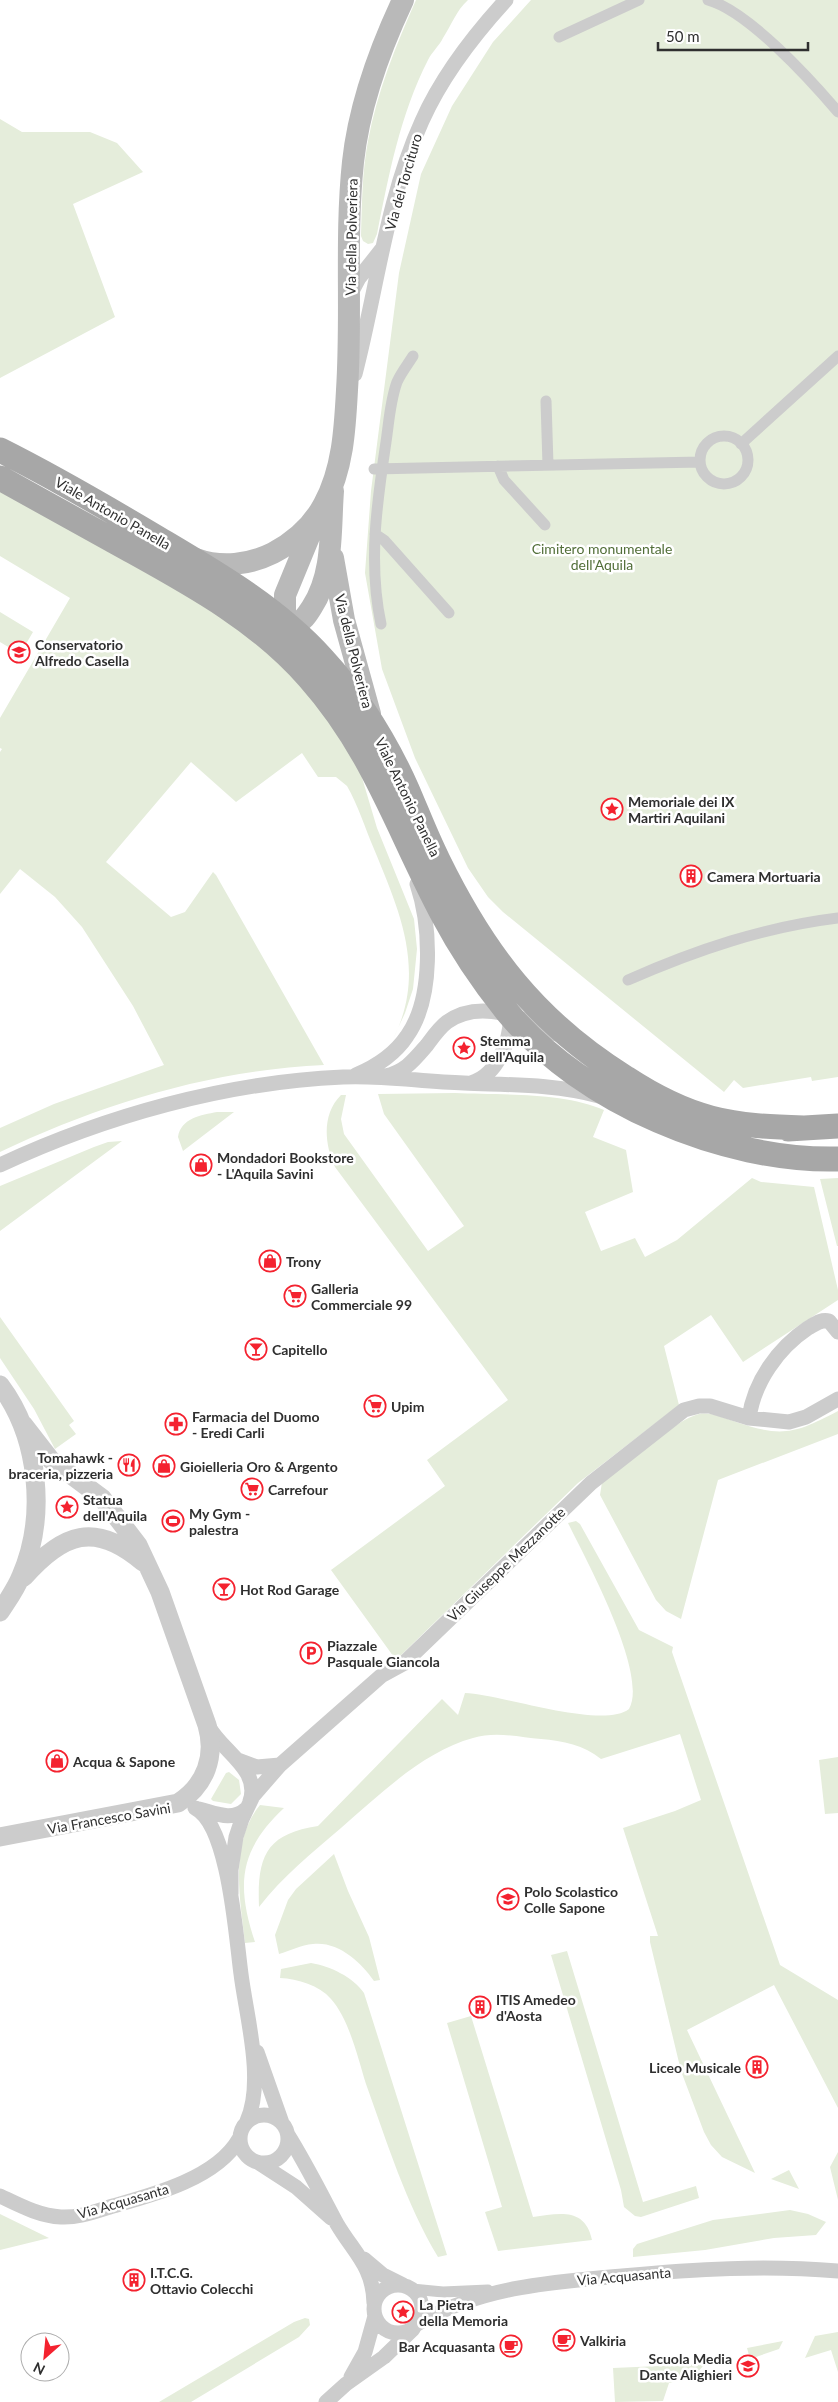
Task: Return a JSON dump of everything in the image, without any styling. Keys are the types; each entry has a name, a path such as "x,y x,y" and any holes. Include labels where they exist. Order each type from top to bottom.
{"main road":[{"name":"Via della Polveriera","path":"288,624 296,623 303,619 316,600 326,575 331,540 334,481 342,447 346,407 349,237 353,163 361,116 381,52 403,0"},
{"name":"Viale Antonio Panella","path":"0,450 186,555 241,589 288,624 343,681 377,731 406,786 444,871 481,935 521,991 549,1021 587,1053 653,1094 692,1112 726,1121 804,1128"},
{"name":"Viale Antonio Panella","path":"0,478 221,602 260,630 308,676 340,715 356,740 450,927 479,972 510,1014 530,1035 562,1062 595,1086 633,1108 672,1126 732,1146 767,1155 806,1159 838,1159"},
{"name":"Via della Polveriera","path":"308,676 295,650 288,624 285,606 286,592 334,481"},
{"name":"Via della Polveriera","path":"186,555 201,561 225,565 255,560 269,555 293,540 312,521 323,505"},
{"name":"Via della Polveriera","path":"331,540 344,620 359,678 377,731"},
{"path":"221,602 256,616 288,624"},
{"name":"Viale Antonio Panella","path":"672,1126 702,1130 838,1126"}],"street":[{"name":"Via del Torcituro","path":"346,407 383,247 406,164 431,103 461,54 506,0"},
{"path":"559,37 639,0"},
{"path":"708,0 733,12 765,37 838,112"},
{"path":"349,237 355,249 363,256 374,255 383,247"},
{"name":"Via del Torcituro","path":"377,279 365,303 356,304 349,298 359,278 383,247"},
{"path":"381,624 373,575 378,469 393,396 402,372 413,356"},
{"path":"742,444 838,356"},
{"path":"546,401 548,465"},
{"path":"728,436 742,444 747,454 748,466 741,477 735,482 724,484 713,481 704,473 700,462 704,447 712,439 728,436"},
{"path":"378,469 700,462"},
{"path":"498,466 504,480 545,525"},
{"path":"375,534 384,540 449,613"},
{"path":"353,1077 377,1064 401,1044 411,1029 422,999 427,950 425,916 398,822"},
{"path":"628,980 716,944 760,931 838,918"},
{"path":"471,1083 486,1076 499,1057 508,1031 510,1014 500,976 481,935"},
{"path":"376,1077 396,1073 409,1066 438,1030 453,1018 481,1012 510,1014 556,1034 587,1053"},
{"path":"0,1165 86,1129 177,1103 257,1087 353,1077 471,1083 583,1092 612,1099 633,1108"},
{"path":"749,1418 752,1401 781,1350 824,1320 831,1322 838,1332"},
{"path":"0,1385 24,1424 51,1460 97,1494 110,1507 138,1545 152,1573 208,1725 216,1740 248,1773 252,1783 252,1792 248,1805"},
{"name":"Via Giuseppe Mezzanotte","path":"247,2121 251,2109 253,2088 251,2035 231,1894 231,1870 236,1838 248,1805 280,1765 382,1676 403,1664 591,1483 681,1412 695,1406 706,1406 749,1418 772,1422 795,1422 838,1399"},
{"path":"14,1590 28,1556 35,1513 33,1470 24,1424"},
{"path":"0,1612 14,1590 32,1568 54,1547 82,1537 102,1538 122,1547 137,1557 152,1573"},
{"path":"163,1807 178,1803 186,1797 203,1776 212,1745 208,1725"},
{"path":"233,1756 258,1767 280,1765"},
{"name":"Via Francesco Savini","path":"0,1837 163,1807 195,1808 228,1817 236,1815 248,1805"},
{"name":"Via Giuseppe Mezzanotte","path":"195,1808 206,1816 212,1827 231,1894"},
{"name":"Via Giuseppe Mezzanotte","path":"251,2035 285,2129"},
{"path":"326,2402 346,2384 384,2357 415,2327 422,2315 422,2304 408,2287 383,2275 361,2256 338,2225 320,2189 285,2129 273,2116 257,2115 247,2121 241,2129 239,2139 242,2150 256,2162 296,2187 338,2225"},
{"path":"256,2162 272,2162 279,2158 286,2148 285,2129"},
{"name":"Via Acquasanta","path":"0,2196 44,2214 62,2217 78,2216 164,2191 226,2156 239,2139"},
{"name":"Via Acquasanta","path":"214,2164 242,2160 256,2162"},
{"path":"361,2256 371,2280 375,2309 382,2327 390,2332 404,2333 415,2327"},
{"name":"Via Acquasanta","path":"415,2327 456,2305 513,2289 699,2269 759,2267 838,2271"},
{"path":"346,2384 365,2352 379,2294 387,2288 408,2287 443,2292 513,2289"}],"green space":[{"path":"416,0 468,0 457,13 430,57 418,81 396,145 377,234 373,243 368,244 363,241 361,236 363,176 368,141 376,105 388,69"},
{"name":"Cimitero monumentale dell'Aquila","path":"531,0 838,0 838,1077 812,1081 811,1077 743,1088 734,1080 724,1092 503,912 488,897 468,868 415,758 382,669 365,573 371,491 399,273 421,174 452,106 493,42"},
{"path":"0,119 22,132 90,132 117,143 143,172 73,204 115,317 0,378"},
{"path":"0,490 190,596 243,630 317,700 360,771 377,828 414,919 417,949 413,989 405,1013 393,1039 403,1014 408,990 409,966 406,942 393,896 347,786 336,777 318,777 302,753 236,802 191,762 106,862 171,917 185,912 213,872 324,1065 240,1074 158,1092 77,1119 0,1152 0,1128 54,1104 164,1065 133,1006 82,927 55,897 20,869 0,894 0,752 2,749 0,748 0,718 70,598 0,556"},
{"path":"0,612 33,632 20,654 0,642"},
{"path":"455,1093 551,1097 588,1104 604,1110 593,1137 626,1150 633,1192 585,1212 601,1251 635,1238 645,1257 677,1240 752,1178 761,1182 814,1187 838,1290 838,1300 743,1362 711,1315 664,1346 679,1405 578,1483 396,1660 331,1570 445,1486 427,1460 508,1400 335,1167 327,1139 327,1129 330,1111 341,1095 346,1095 341,1119 344,1134 428,1251 464,1226 384,1114 378,1094"},
{"path":"217,1112 234,1112 183,1151 178,1137 183,1126 193,1118"},
{"path":"122,1141 0,1231 0,1186 94,1147 108,1142"},
{"path":"838,1178 838,1246 837,1246 820,1179"},
{"path":"0,1317 74,1421 69,1425 76,1434 55,1449 34,1409 0,1358"},
{"path":"838,1411 838,1434 718,1480 681,1619 666,1611 656,1600 600,1495 602,1482 664,1433 677,1424 699,1414 713,1415 766,1430 789,1431 811,1424"},
{"path":"576,1521 580,1524 639,1630 673,1647 672,1652 780,1965 838,2000 838,2108 774,1985 687,2030 755,2173 722,2157 711,2145 704,2132 681,2071 650,1942 650,1936 658,1936 623,1828 675,1811 701,1800 680,1734 601,1759 588,1750 573,1744 516,1736 481,1736 455,1744 420,1763 387,1788 298,1865 259,1907 260,1874 268,1850 287,1835 318,1826 442,1699 458,1715 465,1693 597,1716 616,1714 629,1709 633,1692 630,1670 623,1644 600,1588 568,1523"},
{"path":"838,1757 838,1813 825,1814 819,1760"},
{"path":"229,1772 239,1780 241,1794 231,1804 213,1801 211,1799 226,1773"},
{"path":"260,1805 284,1808 269,1823 250,1854 244,1886 245,1903 255,1942 245,1943 239,1890 240,1853 250,1820"},
{"path":"334,1854 369,1937 380,1980 374,1981 356,1960 340,1949 331,1946 313,1944 279,1954 275,1935 288,1900 296,1889"},
{"path":"567,1951 643,2202 696,2186 699,2198 641,2217 635,2216 624,2207 621,2190 551,1955"},
{"path":"311,1963 340,1973 354,1982 364,1993 447,2255 438,2257 416,2216 366,2084 348,2028 337,2007 326,1994 314,1986 301,1981 280,1978 281,1969"},
{"path":"471,2016 533,2217 560,2214 577,2217 588,2229 592,2240 498,2251 485,2212 502,2207 447,2023"},
{"path":"838,2152 838,2200 830,2167"},
{"path":"789,2170 799,2189 771,2179"},
{"path":"790,2210 808,2214 826,2222 816,2235 774,2238 705,2250 633,2257 633,2249 637,2244 713,2220"},
{"path":"0,2214 49,2238 0,2250"},
{"path":"305,2318 309,2319 310,2325 299,2337 191,2402 159,2402 294,2322"},
{"path":"838,2332 838,2372 831,2350 805,2358 815,2336"},
{"path":"783,2341 779,2349 750,2359 747,2348"},
{"path":"705,2364 694,2376 669,2383 663,2401 615,2402 613,2368"}],"place":[{"name":"Conservatorio Alfredo Casella","path":"19,652"},
{"name":"Memoriale dei IX Martiri Aquilani","path":"612,809"},
{"name":"Camera Mortuaria","path":"691,876"},
{"name":"Stemma dell'Aquila","path":"464,1048"},
{"name":"Mondadori Bookstore - L'Aquila Savini","path":"201,1165"},
{"name":"Trony","path":"270,1261"},
{"name":"Galleria Commerciale 99","path":"295,1296"},
{"name":"Capitello","path":"256,1349"},
{"name":"Upim","path":"375,1406"},
{"name":"Farmacia del Duomo - Eredi Carli","path":"176,1424"},
{"name":"Tomahawk - braceria, pizzeria","path":"129,1465"},
{"name":"Gioielleria Oro & Argento","path":"164,1466"},
{"name":"Carrefour","path":"252,1489"},
{"name":"Statua dell'Aquila","path":"67,1507"},
{"name":"My Gym - palestra","path":"173,1521"},
{"name":"Hot Rod Garage","path":"224,1589"},
{"name":"Piazzale Pasquale Giancola","path":"311,1653"},
{"name":"Acqua & Sapone","path":"57,1761"},
{"name":"Polo Scolastico Colle Sapone","path":"508,1899"},
{"name":"ITIS Amedeo d'Aosta","path":"480,2007"},
{"name":"Liceo Musicale","path":"757,2067"},
{"name":"I.T.C.G. Ottavio Colecchi","path":"134,2280"},
{"name":"La Pietra della Memoria","path":"403,2312"},
{"name":"Valkiria","path":"564,2340"},
{"name":"Bar Acquasanta","path":"511,2346"},
{"name":"Scuola Media Dante Alighieri","path":"748,2366"}]}
